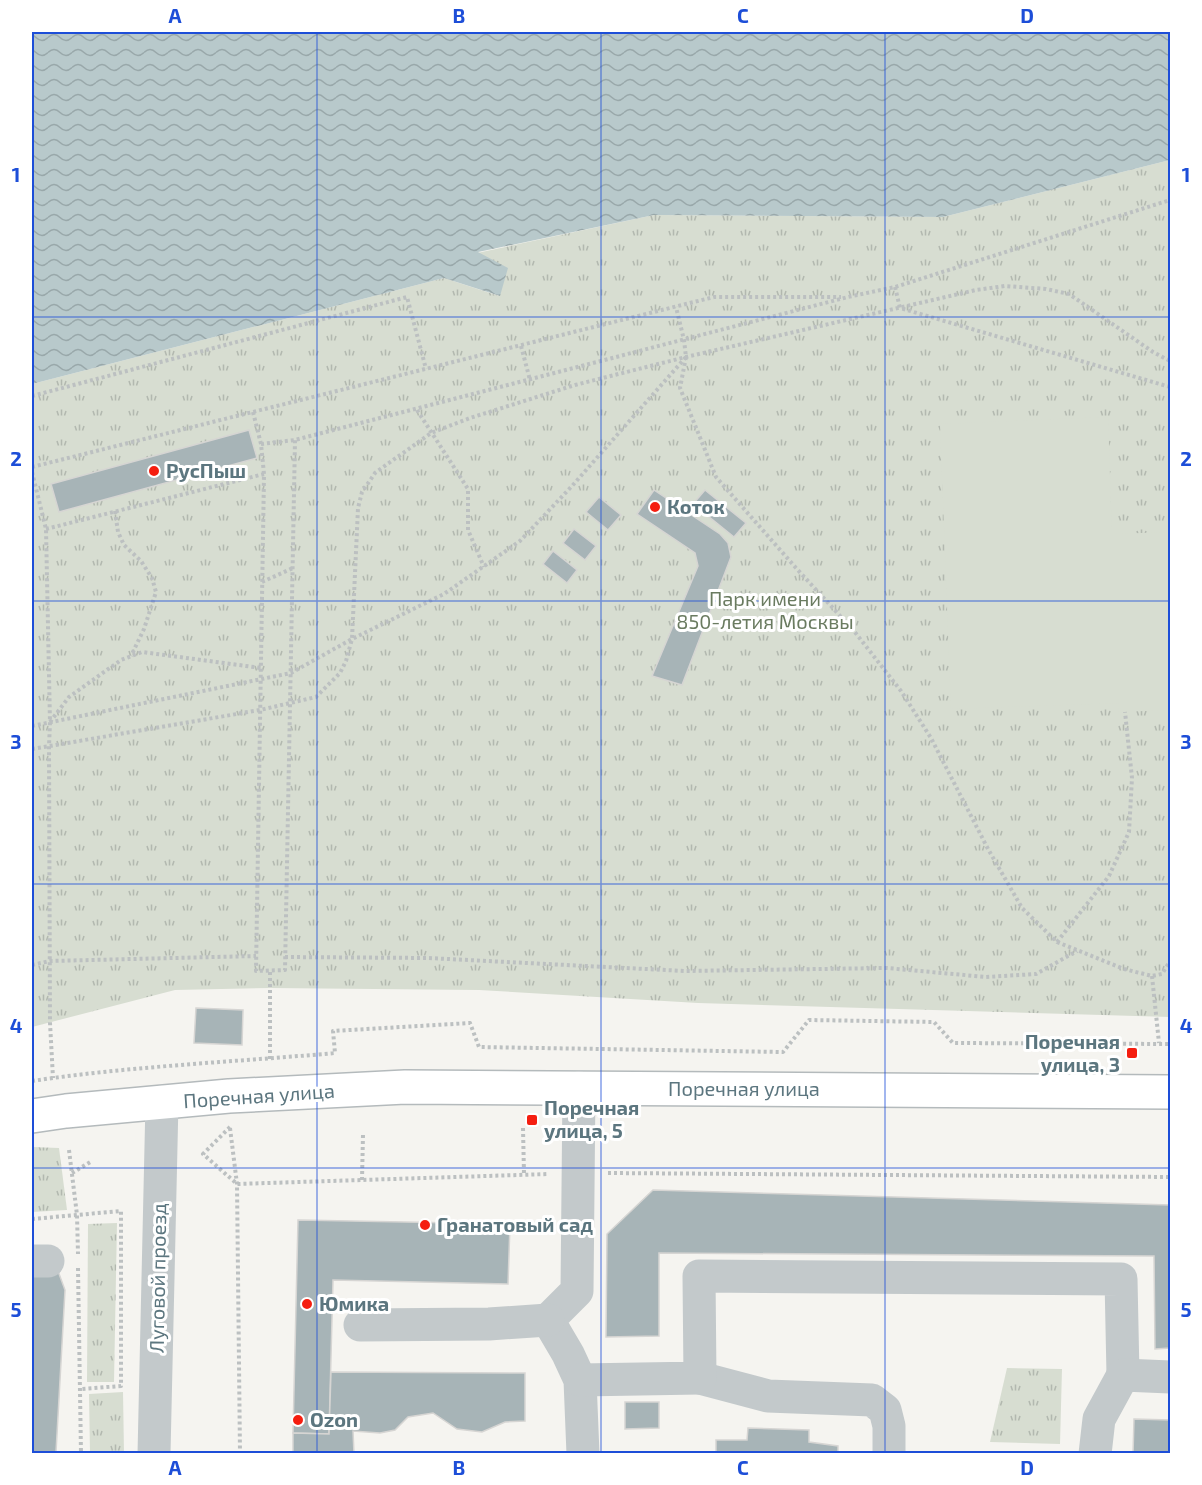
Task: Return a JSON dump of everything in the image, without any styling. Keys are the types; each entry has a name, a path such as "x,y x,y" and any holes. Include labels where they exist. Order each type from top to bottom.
{"main road":[{"name":"Поречная улица","path":"32,1116 229,1096 405,1087 1170,1092"}],"street":[{"path":"360,1325 489,1324 548,1320 577,1291 579,1088"},
{"name":"Луговой проезд","path":"154,1454 162,1102"},
{"path":"700,1378 699,1276 1121,1279 1123,1375 1099,1419 1095,1454"},
{"path":"548,1320 580,1380 583,1454"},
{"path":"1123,1375 1170,1377"},
{"path":"580,1380 700,1378 768,1396 872,1400 885,1410 890,1426 888,1454"}],"path":[{"path":"261,444 296,440 848,297 895,287 1170,200"},
{"path":"32,749 260,710 316,697 340,673 352,639 358,508 362,492 375,473 432,433 470,418 575,385 686,357 976,290 1005,286 1046,289 1070,294 1153,352 1170,361"},
{"path":"895,287 900,308"},
{"path":"32,396 407,297 426,369"},
{"path":"32,467 714,297 848,297"},
{"path":"676,307 686,357 680,388 716,477 854,631 901,691 931,738 988,849 1022,908 1057,942 1078,951 1124,969 1152,976 1170,970"},
{"path":"900,308 1170,387"},
{"path":"521,345 530,380"},
{"path":"32,726 291,673 352,639 444,594 520,541 686,357"},
{"path":"416,409 468,489 468,530 484,567"},
{"path":"254,412 261,444 264,474 256,971 285,970 296,440"},
{"path":"32,472 46,529 50,723 50,1023 53,1078"},
{"path":"46,529 264,474"},
{"path":"115,511 118,532 124,545 141,561 152,578 156,592 144,629 131,657"},
{"path":"262,582 293,568"},
{"path":"50,723 69,697 121,660 142,652 261,668"},
{"path":"1057,942 1109,876 1129,832 1132,778 1125,712"},
{"path":"285,957 428,958 685,971 886,968 986,977 1036,974 1078,951"},
{"path":"32,965 50,961 256,956"},
{"path":"1162,974 1170,961"},
{"path":"270,970 270,1059"},
{"path":"1152,976 1159,1043"},
{"path":"32,1081 228,1060 335,1053 333,1031 470,1023 479,1047 783,1052 809,1020 934,1022 953,1043 1170,1044"},
{"path":"240,1454 237,1184 230,1127 203,1154 237,1184 579,1173 1170,1177"},
{"path":"523,1128 524,1174"},
{"path":"362,1180 363,1135"},
{"path":"69,1150 77,1215 81,1454"},
{"path":"72,1173 93,1161"},
{"path":"32,1219 121,1211 121,1386 81,1389"}],"green space":[{"name":"Парк имени 850-летия Москвы","path":"1170,160 1170,1017 698,1003 479,990 270,988 175,990 32,1027 32,384 444,278 499,296 477,253 654,215 943,217"},
{"path":"1108,417 1112,534 1170,532 1170,710 1119,712 1118,703 951,709 940,424"},
{"path":"32,1147 59,1148 67,1210 32,1212"},
{"path":"117,1223 114,1382 87,1382 88,1224"},
{"path":"1007,1368 1062,1369 1060,1444 990,1442"},
{"path":"123,1392 124,1453 90,1453 89,1394"}],"water":[{"path":"32,32 1170,32 1170,160 943,217 654,215 478,252 508,268 500,296 444,278 32,384"}],"building":[{"name":"РусПыш","path":"249,430 257,458 59,512 51,484"},
{"path":"654,490 720,534 728,543 731,557 682,685 652,676 698,566 695,553 637,514"},
{"path":"705,490 746,523 734,537 693,504"},
{"path":"599,497 621,515 608,530 586,512"},
{"path":"574,529 596,546 585,560 563,543"},
{"path":"553,551 577,570 567,583 543,564"},
{"path":"196,1008 243,1010 242,1045 194,1043"},
{"path":"653,1190 1170,1205 1170,1348 1155,1349 1154,1256 659,1253 659,1336 606,1337 607,1234"},
{"path":"298,1220 510,1224 508,1284 333,1280 329,1434 293,1433"},
{"path":"32,1269 58,1271 65,1290 55,1454 32,1454"},
{"path":"331,1372 525,1373 525,1421 505,1422 482,1432 457,1429 433,1413 408,1417 395,1430 380,1433 353,1431 354,1454 293,1454 293,1433 329,1434"},
{"path":"625,1402 659,1402 659,1428 625,1429"},
{"path":"1134,1419 1170,1420 1170,1454 1133,1454"},
{"path":"748,1428 809,1430 809,1442 838,1446 838,1454 716,1454 716,1440 747,1440"}],"place":[{"name":"РусПыш","path":"154,471"},
{"name":"Коток","path":"655,507"},
{"name":"Поречная улица, 3","path":"1132,1053"},
{"name":"Поречная улица, 5","path":"532,1120"},
{"name":"Гранатовый сад","path":"425,1225"},
{"name":"Юмика","path":"307,1304"},
{"name":"Ozon","path":"298,1420"}]}
